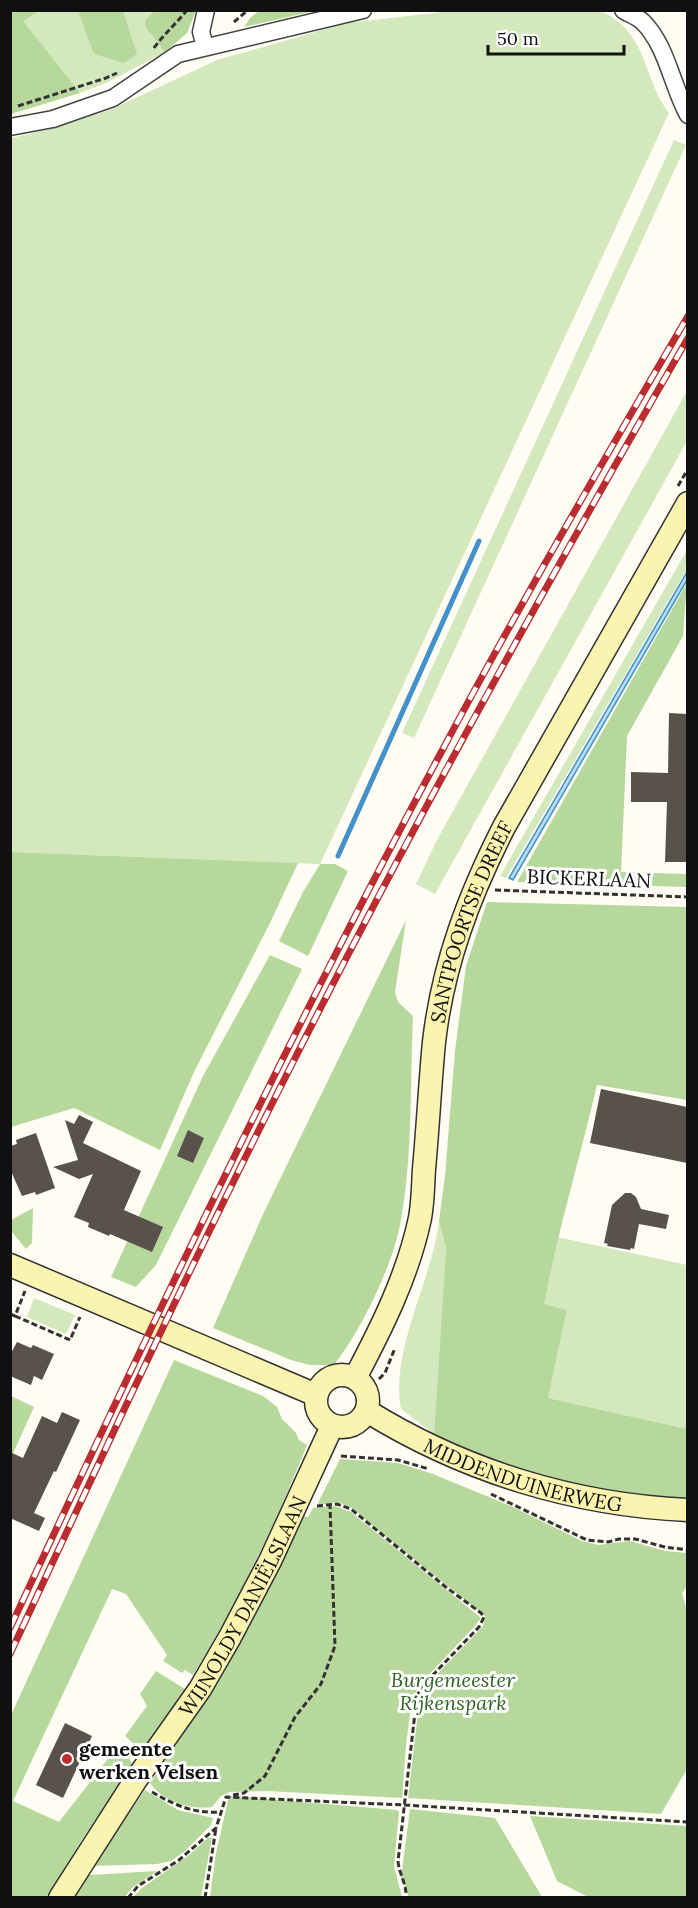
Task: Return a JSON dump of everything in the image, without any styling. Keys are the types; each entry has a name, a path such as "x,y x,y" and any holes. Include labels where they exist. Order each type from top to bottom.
{"street":[{"path":"205,46 201,32 206,10"},
{"path":"10,127 53,118 113,98 178,54 363,10"},
{"path":"622,10 644,16 659,43 687,115"},
{"name":"SANTPOORTSE DREEF","path":"363,1393 391,1307 411,1257 420,1216 434,1043 440,1002 461,921 479,876 504,827 683,494"},
{"path":"10,1265 316,1395"},
{"path":"346,1375 363,1393 361,1420 352,1426 342,1428 332,1426 319,1414 316,1395 325,1381 333,1377 346,1375"},
{"name":"MIDDENDUINERWEG","path":"363,1393 418,1441 444,1454 545,1489 612,1502 687,1510"},
{"name":"WIJNOLDY DANIËLSLAAN","path":"60,1898 135,1781 200,1689 230,1637 270,1561 332,1426"}],"path":[{"path":"154,48 187,10"},
{"path":"10,109 117,73"},
{"path":"683,494 687,469"},
{"name":"BICKERLAAN","path":"490,890 687,897"},
{"path":"28,1286 13,1315 70,1340 83,1310"},
{"path":"363,1393 385,1373 397,1344"},
{"path":"340,1456 398,1460 432,1470"},
{"path":"484,1491 587,1540 608,1542 619,1539 636,1539 687,1550"},
{"path":"226,1797 244,1793 265,1776 295,1717 321,1684 335,1646 330,1504"},
{"path":"312,1506 330,1504 351,1509 484,1617 479,1627 427,1681 417,1695 398,1861 399,1873 406,1888 406,1898"},
{"path":"135,1781 183,1808 209,1813 221,1812"},
{"path":"226,1797 687,1822"},
{"path":"205,1898 216,1828 226,1797"},
{"path":"128,1898 138,1886 179,1860 216,1828"}],"green space":[{"path":"11,10 39,11 23,21 80,93 11,114"},
{"path":"260,10 315,10 315,11 244,27"},
{"path":"461,10 598,10 615,19 636,43 660,99 669,113 320,864 11,852 11,138 50,129 110,110 217,60 347,23"},
{"path":"11,11 160,11 146,28 165,52 106,83 80,93"},
{"path":"78,11 123,11 137,54 124,63 94,54"},
{"path":"155,11 196,11 187,33 165,52 146,28 145,20"},
{"path":"674,140 686,145 414,738 402,733"},
{"path":"687,391 687,441 435,894 416,884 438,838"},
{"path":"687,550 687,569 506,878 500,876"},
{"path":"687,583 683,636 627,736 621,872 687,874 687,887 517,882"},
{"path":"11,852 298,863 194,1072 160,1150 74,1108 11,1127"},
{"path":"320,864 335,864 348,871 308,956 279,941 303,892"},
{"path":"487,902 687,907 687,1100 597,1085 544,1304 567,1310 548,1398 687,1429 687,1499 620,1492 558,1479 496,1460 434,1434 446,1248 439,1221 455,1051 466,966"},
{"path":"406,920 395,992 398,1002 413,1016 409,1147 400,1225 390,1260 374,1298 344,1351 334,1365 310,1365 291,1360 213,1328 264,1212"},
{"path":"270,955 302,969 156,1265 136,1287 111,1277 203,1076"},
{"path":"33,1208 32,1243 26,1249 12,1232 11,1220"},
{"path":"439,1221 446,1248 434,1434 401,1409 399,1386 406,1339 429,1267"},
{"path":"557,1237 687,1265 687,1429 548,1398 567,1310 543,1304"},
{"path":"34,1298 75,1315 66,1334 27,1317"},
{"path":"174,1360 263,1396 277,1407 282,1419 296,1433 299,1440 307,1445 255,1563 193,1675 185,1670 182,1673 163,1661 167,1655 126,1594 112,1589 13,1801 59,1822 117,1747 128,1755 133,1766 81,1841 48,1897 11,1898 11,1715"},
{"path":"11,1396 34,1407 11,1458"},
{"name":"Burgemeester Rijkenspark","path":"340,1459 398,1463 433,1474 513,1507 582,1541 599,1545 630,1541 665,1551 687,1553 687,1587 682,1593 688,1614 687,1769 661,1814 408,1798 419,1704 423,1689 483,1626 485,1616 354,1509 338,1502 320,1505 318,1503"},
{"path":"335,1506 351,1512 481,1618 420,1684 415,1694 409,1722 402,1798 267,1791 230,1792 221,1796 212,1807 204,1808 177,1803 162,1795 150,1783 223,1674 274,1579 304,1516 308,1517 313,1508"},
{"path":"156,1671 185,1689 148,1744 135,1745 125,1736 147,1706 140,1694"},
{"path":"145,1790 178,1810 213,1818 211,1825 185,1851 171,1861 157,1864 93,1866"},
{"path":"229,1796 397,1810 399,1812 394,1866 402,1897 210,1897 216,1853"},
{"path":"410,1809 495,1818 542,1897 409,1897 401,1878"},
{"path":"530,1816 687,1826 687,1897 588,1897 557,1881"},
{"path":"209,1837 212,1838 201,1897 133,1897 142,1888 189,1855"},
{"path":"157,1871 132,1888 125,1897 75,1897 89,1875"}],"water":[{"path":"687,572 687,580 513,880 509,878"}],"building":[{"path":"669,713 687,714 687,862 665,862 667,802 631,802 631,772 668,773"},
{"path":"601,1089 687,1107 687,1163 590,1143"},
{"path":"79,1115 93,1122 83,1143 141,1171 124,1210 163,1227 152,1252 88,1227 89,1223 74,1217 93,1174 79,1179 53,1167 78,1160 65,1120 74,1124"},
{"path":"188,1130 204,1138 193,1163 177,1156"},
{"path":"36,1133 55,1188 36,1195 35,1192 22,1196 10,1169 10,1146 17,1144 16,1140"},
{"path":"625,1193 631,1193 636,1197 641,1209 669,1215 666,1229 639,1224 634,1249 630,1250 607,1246 608,1244 604,1243 612,1205"},
{"path":"17,1342 31,1348 33,1345 54,1354 42,1380 34,1376 31,1385 10,1376 10,1355"},
{"path":"62,1412 80,1420 34,1513 45,1518 39,1531 10,1518 10,1452 23,1458 42,1416 57,1423"},
{"name":"gemeente werken Velsen","path":"65,1723 92,1736 63,1798 36,1785"}],"waterway":[{"path":"338,856 479,541"}],"railway":[{"path":"10,1628 217,1192 324,976 528,593 688,316"},
{"path":"10,1654 182,1287 336,977 483,701 688,338"}],"place":[{"name":"gemeente werken Velsen","path":"67,1759"}]}
